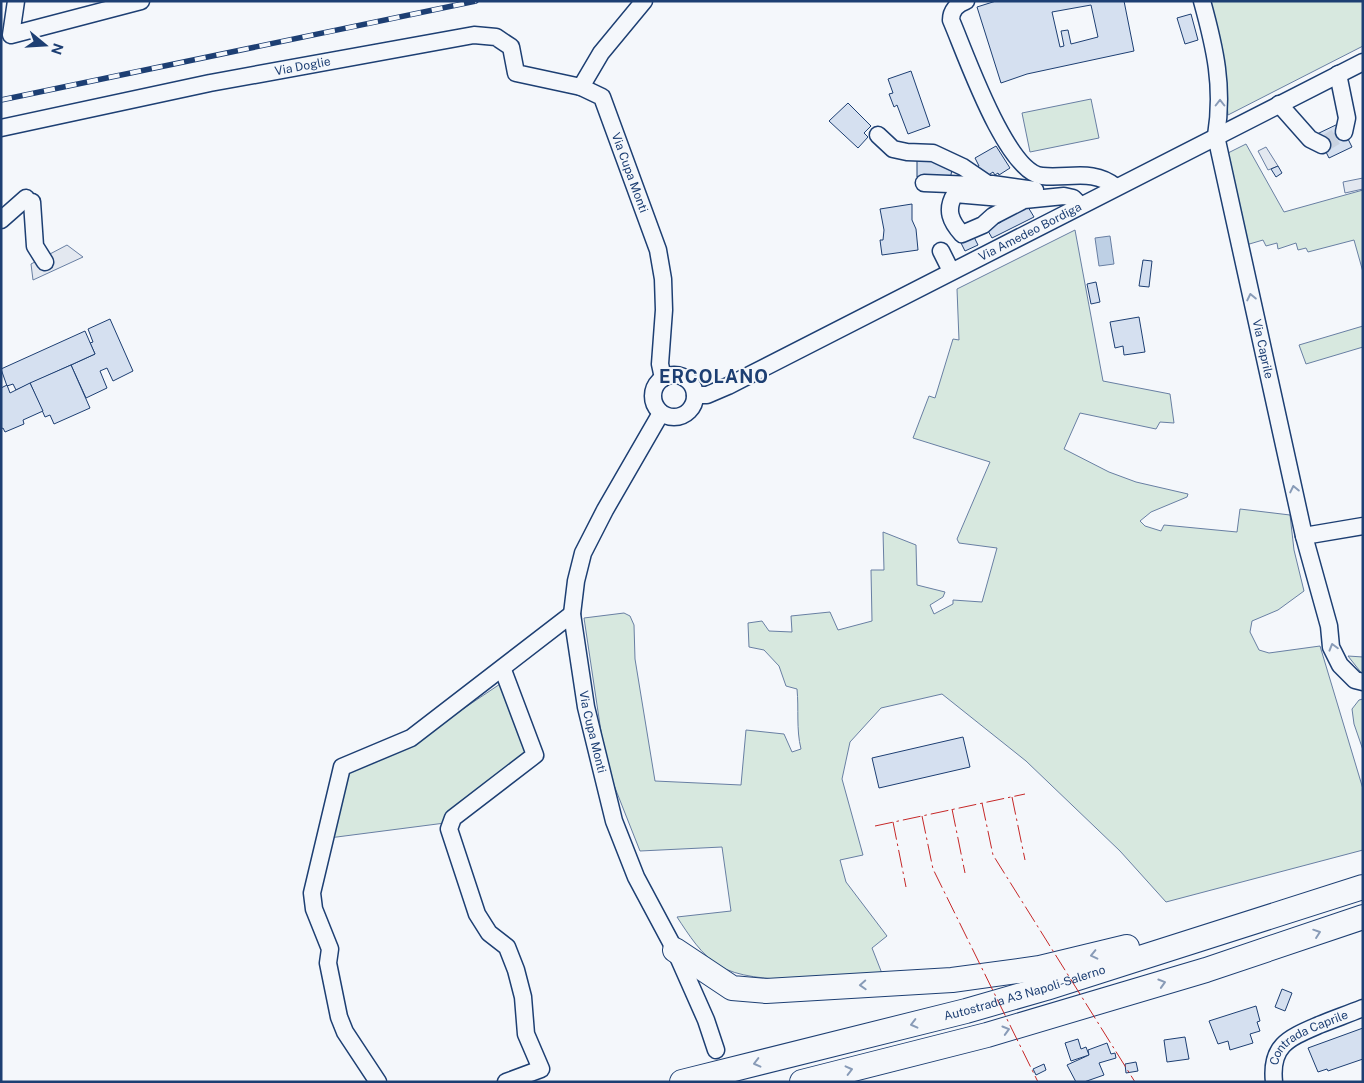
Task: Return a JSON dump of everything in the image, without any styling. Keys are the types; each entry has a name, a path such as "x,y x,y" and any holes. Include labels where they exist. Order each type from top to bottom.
{"highway":[{"path":"675,950 732,988 758,990 952,980 1040,968 1106,952 1261,909 1354,891"},
{"name":"Autostrada A3 Napoli-Salerno","path":"682,1082 966,1011 1354,891"},
{"path":"802,1082 1015,1027 1206,970 1363,918"}],"street":[{"path":"16,1 11,35 141,1"},
{"path":"581,87 601,53 644,1"},
{"path":"966,1 956,7 951,15 951,20 996,127 1015,155 1026,168 1041,176 1099,176 1110,190"},
{"name":"Via Caprile","path":"1202,1 1213,39 1218,76 1221,107 1216,136 1304,536 1329,626 1331,647 1340,665 1355,680 1363,682"},
{"name":"Via Doglie","path":"1,128 210,83 474,35 496,37 511,47 516,73 581,87"},
{"name":"Via Amedeo Bordiga","path":"695,395 707,395 728,386 1363,62"},
{"path":"1338,74 1347,118 1344,132"},
{"name":"Via Cupa Monti","path":"581,87 602,97 658,250 663,279 664,310 660,364 663,378"},
{"path":"1279,104 1310,139 1322,145"},
{"path":"878,135 893,148 907,152 933,153 964,167 988,184"},
{"path":"924,183 974,186 988,184 1039,190 1079,186 1110,190"},
{"path":"1024,200 1064,196 1073,198 1080,205"},
{"path":"1,220 29,200 35,246 45,262"},
{"path":"940,251 951,271"},
{"path":"679,375 687,379 692,385 695,395 691,408 685,414 669,416 661,413 653,400 654,391 663,378 679,375"},
{"name":"Via Cupa Monti","path":"661,413 605,510 583,553 576,580 572,614 586,707 614,821 636,877 675,950 706,1020 716,1050"},
{"path":"1304,536 1363,526"},
{"path":"378,1082 345,1032 339,1017 328,963 330,949 314,909 312,893 342,767 411,738 503,670 572,614"},
{"path":"503,670 535,756 453,818 449,829 477,914 489,933 507,947 513,962 523,997 526,1034 541,1069 506,1082"},
{"name":"Contrada Caprile","path":"1274,1082 1272,1067 1278,1050 1290,1037 1363,1008"}],"shaded area":[{"path":"1207,1 1363,1 1363,46 1228,115 1224,67"},
{"path":"1091,99 1099,138 1030,152 1022,113"},
{"path":"1246,144 1284,212 1363,190 1363,272 1354,240 1308,252 1306,248 1298,250 1296,243 1278,249 1277,243 1266,246 1263,240 1246,245 1222,156"},
{"path":"1266,147 1278,166 1268,170 1258,151"},
{"path":"1363,178 1363,189 1345,193 1343,182"},
{"path":"1075,230 1103,381 1170,394 1174,423 1160,422 1156,429 1080,413 1064,449 1109,472 1136,482 1188,494 1187,497 1151,512 1140,521 1145,526 1161,531 1164,525 1237,532 1240,509 1290,515 1294,550 1304,591 1278,610 1252,621 1250,632 1259,650 1269,653 1320,646 1363,789 1363,850 1166,902 1120,851 1026,761 942,694 881,708 850,742 842,779 863,855 840,860 846,882 887,936 872,948 883,976 799,980 776,979 735,973 720,966 701,950 677,917 731,911 722,847 640,851 606,765 584,618 624,613 630,616 634,625 635,659 655,781 741,785 746,730 784,734 792,752 801,749 797,689 786,686 779,666 764,650 749,647 748,623 762,621 769,631 792,632 791,616 830,612 838,630 872,621 871,570 884,570 883,532 916,545 917,585 945,592 943,597 930,605 934,614 953,604 953,600 982,602 997,548 959,543 957,539 990,462 913,438 929,396 935,398 953,339 959,340 957,289"},
{"path":"67,245 83,257 33,280 31,264"},
{"path":"1363,326 1363,347 1306,364 1299,345"},
{"path":"1348,656 1363,657 1363,675"},
{"path":"503,682 527,753 445,823 329,838 345,773 417,740"},
{"path":"1363,699 1363,750 1354,724 1352,709 1359,700"}],"water":[{"path":"1110,236 1114,264 1099,266 1095,238"}],"building":[{"path":"996,1 1124,1 1134,51 1027,74 1001,83 977,7","holes":["1091,5 1098,37 1071,44 1068,30 1061,31 1064,46 1060,47 1052,12"]},
{"path":"1191,14 1198,40 1185,44 1177,18"},
{"path":"911,71 930,126 908,134 897,105 894,107 889,94 893,93 888,79"},
{"path":"848,103 871,126 864,133 868,137 858,148 829,121"},
{"path":"1340,123 1352,147 1329,158 1317,134"},
{"path":"996,146 1010,168 999,175 998,173 995,175 993,172 984,178 977,167 979,166 975,158"},
{"path":"917,156 953,164 950,180 917,177"},
{"path":"1278,166 1282,173 1276,177 1271,169"},
{"path":"912,204 912,220 916,229 918,250 882,255 880,240 883,240 884,230 880,209"},
{"path":"1028,207 1034,217 992,238 987,229 1001,222 999,219"},
{"path":"974,237 978,245 965,251 961,243"},
{"path":"1143,260 1152,261 1149,287 1139,286"},
{"path":"1096,282 1100,302 1091,304 1087,284"},
{"path":"1139,317 1145,352 1124,355 1123,346 1115,348 1110,322"},
{"path":"110,319 133,371 113,381 107,368 100,371 107,388 86,398 71,365 95,354 90,343 93,342 88,329"},
{"path":"85,331 95,354 16,390 13,384 7,386 1,369"},
{"path":"71,365 90,408 54,424 50,415 45,417 30,383"},
{"path":"30,383 43,411 23,420 24,424 5,432 3,428 1,429 1,388 7,385 10,393"},
{"path":"963,737 970,767 879,788 872,758"},
{"path":"1282,989 1292,993 1285,1011 1275,1007"},
{"path":"1256,1006 1260,1021 1257,1022 1260,1031 1250,1034 1253,1043 1230,1050 1228,1041 1218,1044 1209,1021"},
{"path":"1363,1028 1363,1059 1328,1071 1327,1069 1318,1072 1308,1048"},
{"path":"1185,1037 1189,1059 1167,1062 1164,1040"},
{"path":"1078,1039 1081,1049 1086,1047 1089,1055 1071,1061 1065,1043"},
{"path":"1107,1043 1111,1054 1115,1053 1116,1058 1099,1063 1104,1075 1084,1082 1076,1082 1067,1065 1089,1055 1088,1050"},
{"path":"1136,1062 1138,1071 1126,1073 1125,1064"},
{"path":"1044,1064 1046,1070 1036,1075 1033,1069"}],"tunnel":[{"path":"1322,145 1344,132"}],"railway":[{"path":"1,100 476,1"}],"power":[{"path":"875,826 1025,794"},
{"path":"1012,797 1025,860"},
{"path":"982,803 993,855 1135,1082"},
{"path":"952,809 965,873"},
{"path":"922,816 933,869 1038,1082"},
{"path":"893,822 906,887"}],"district":[{"name":"ERCOLANO","path":"714,376"}]}
